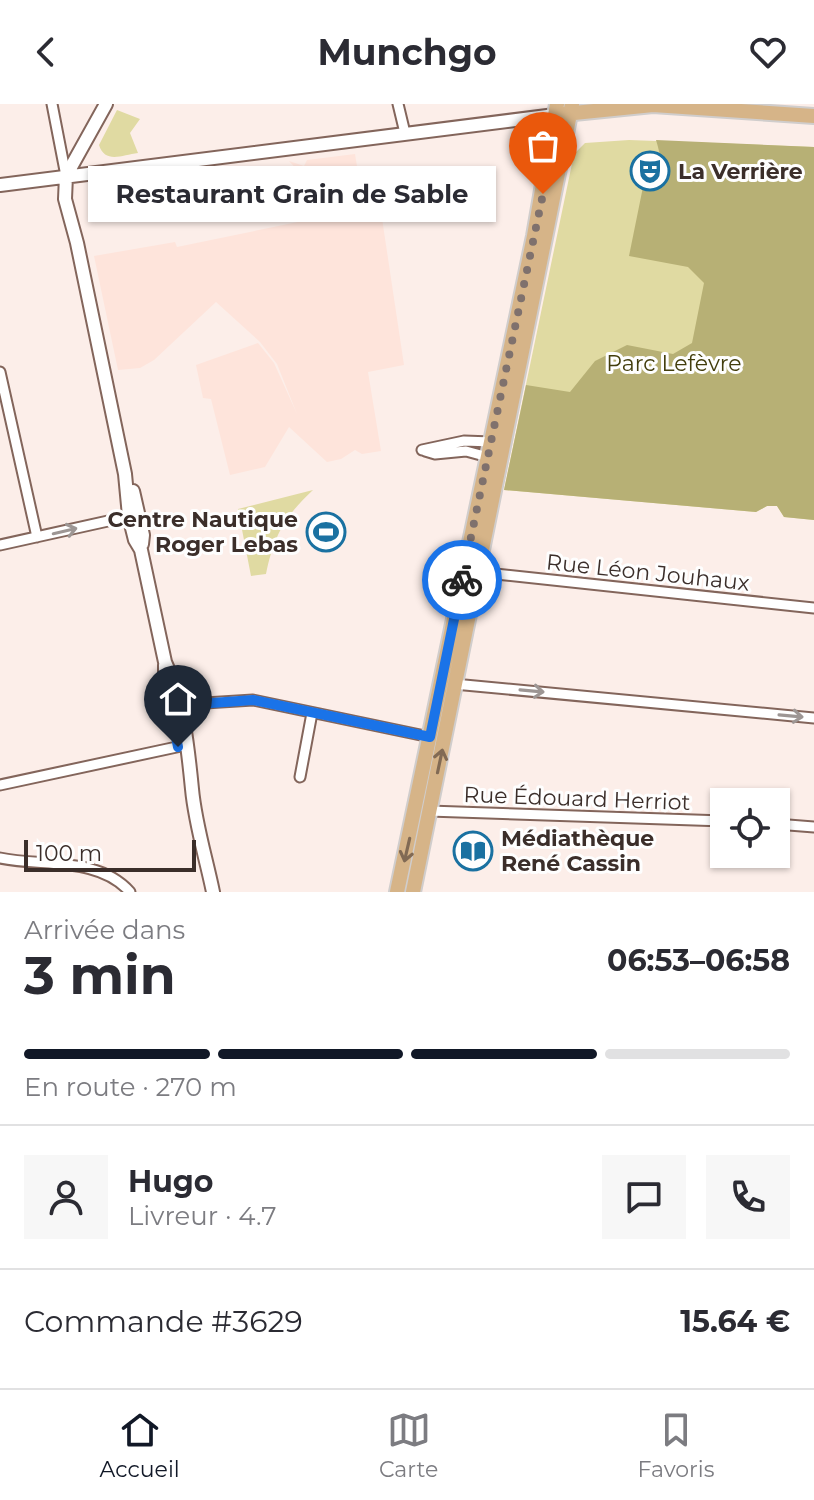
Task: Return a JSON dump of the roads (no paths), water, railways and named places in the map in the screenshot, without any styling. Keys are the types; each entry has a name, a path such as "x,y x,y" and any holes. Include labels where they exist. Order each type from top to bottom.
{"main road":[{"path":"106,104 66,176 73,198 78,227 77,243 134,515 135,540 141,550 165,662 165,681 175,705 185,776 192,790 213,892"},
{"path":"0,185 405,133 564,108 653,105 814,116"},
{"path":"397,892 543,194 564,108"},
{"path":"413,892 508,430 564,108"}],"street":[{"path":"52,104 66,176"},
{"path":"398,104 405,133"},
{"path":"0,372 37,537"},
{"path":"488,457 466,451 435,454 422,450 464,441 492,442"},
{"path":"0,545 134,515"},
{"name":"Rue Léon Jouhaux","path":"477,572 814,608"},
{"path":"454,684 814,718"},
{"path":"175,705 253,700 430,737"},
{"path":"300,777 312,713"},
{"path":"0,785 182,746"},
{"name":"Rue Édouard Herriot","path":"429,811 710,821"},
{"path":"790,825 814,827"},
{"path":"3,860 91,868 114,878 130,892"}],"place":[{"name":"La Verrière","path":"650,171"},
{"name":"Restaurant Grain de Sable","path":"543,194"},
{"name":"Centre Nautique Roger Lebas","path":"326,532"},
{"name":"Médiathèque René Cassin","path":"473,851"}],"park label":[{"name":"Parc Lefèvre","path":"674,363"}]}
